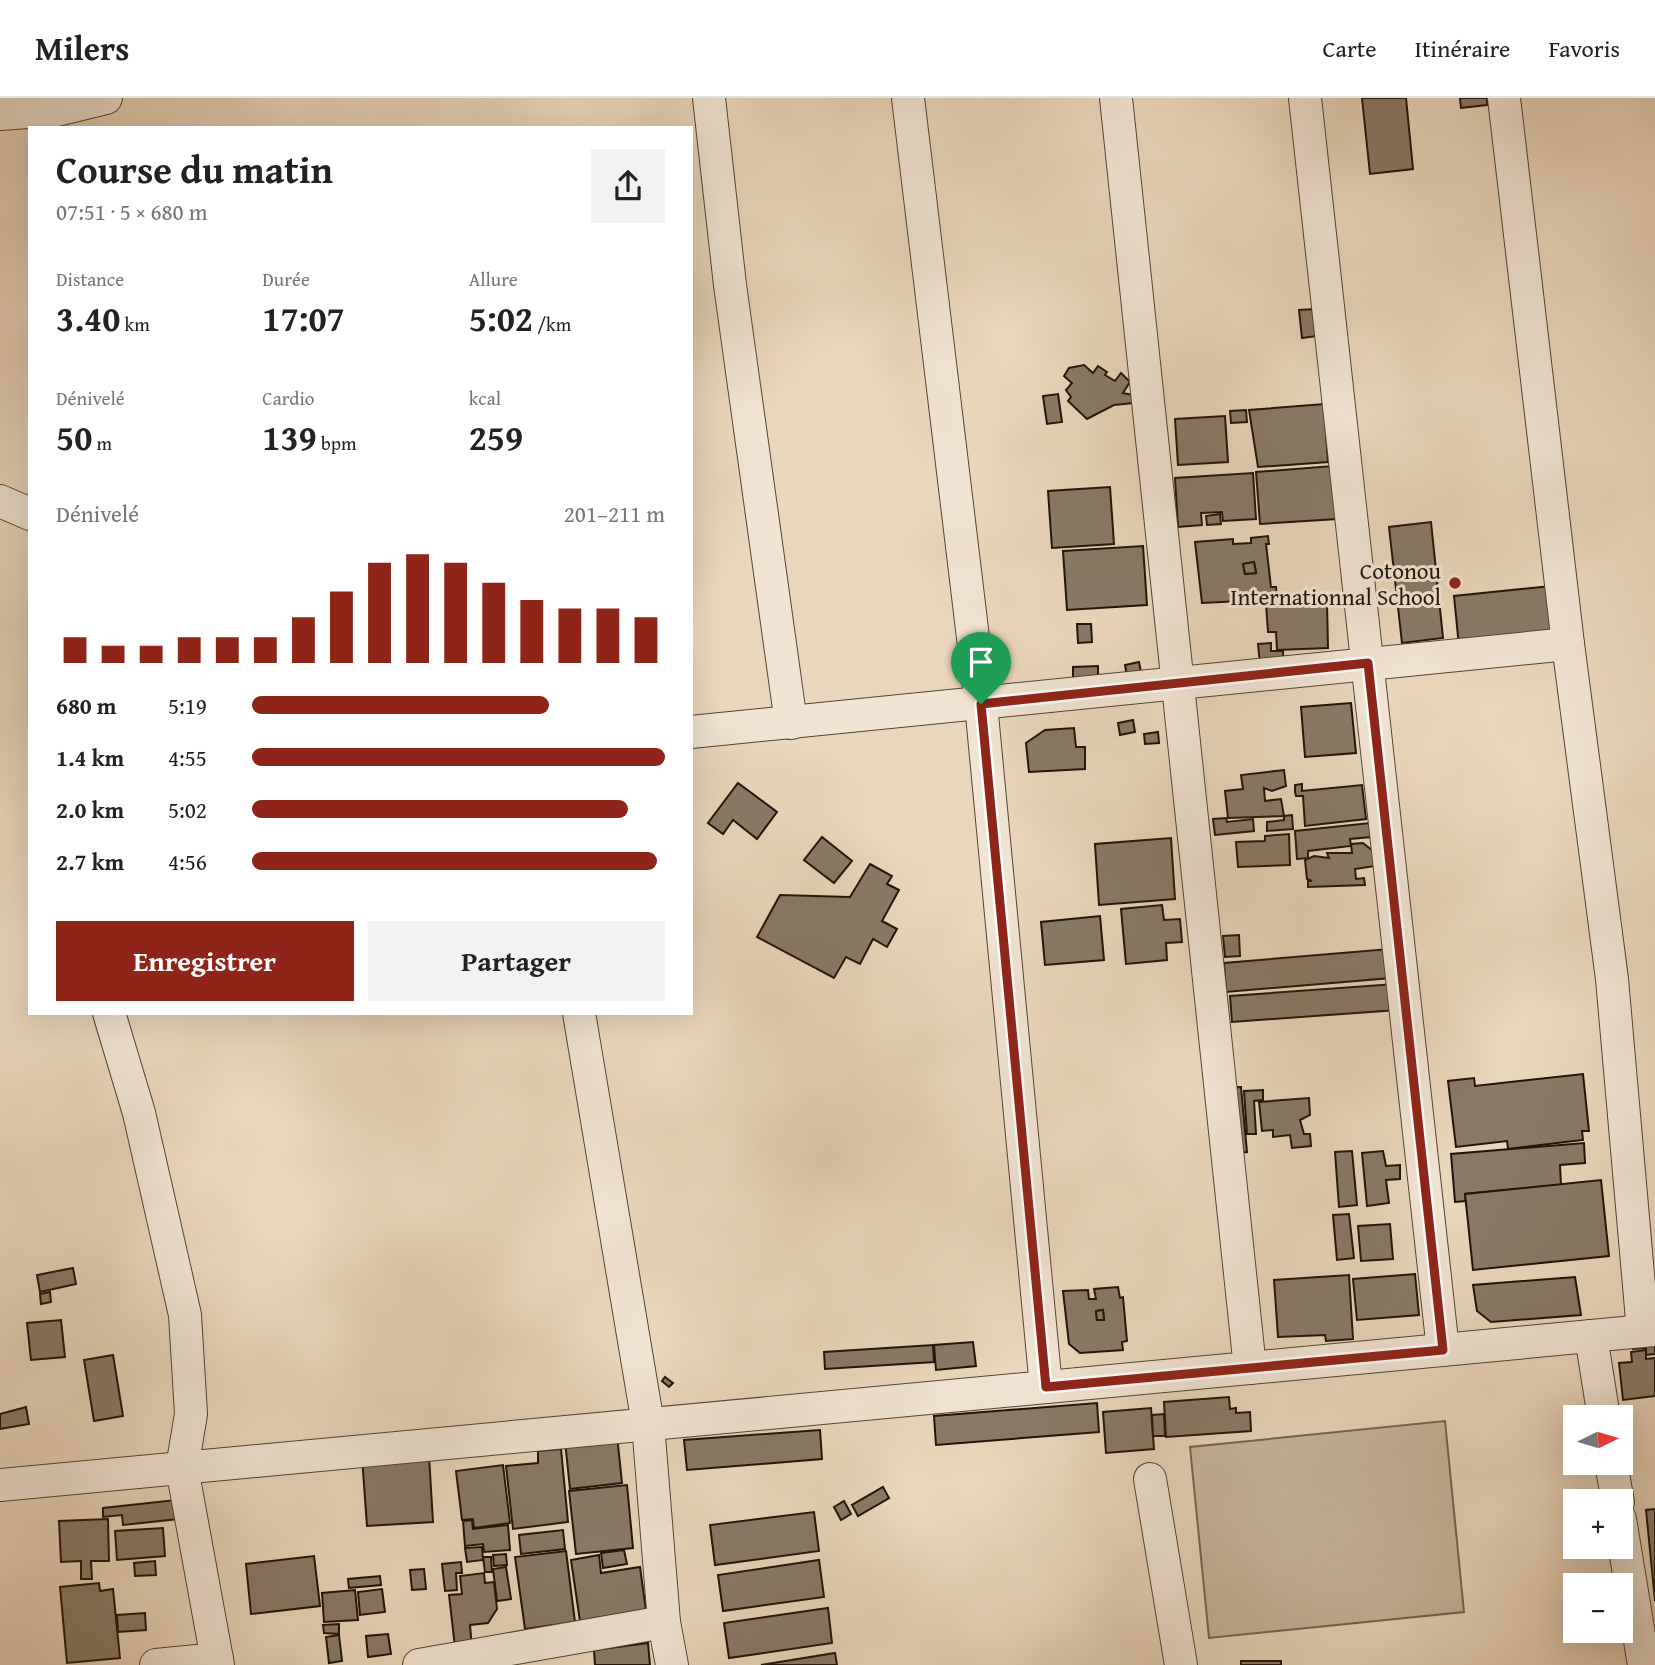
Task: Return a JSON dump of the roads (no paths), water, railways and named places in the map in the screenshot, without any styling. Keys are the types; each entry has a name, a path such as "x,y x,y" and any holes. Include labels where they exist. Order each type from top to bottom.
{"street":[{"path":"0,114 57,110 106,98"},
{"path":"709,98 730,285 791,723"},
{"path":"908,98 981,704 1046,1387"},
{"path":"1116,98 1250,1368"},
{"path":"1305,98 1443,1350"},
{"path":"0,1485 1649,1331 1612,979 1567,644 1504,98"},
{"path":"0,501 28,513"},
{"path":"693,732 1567,644"},
{"path":"110,1015 138,1113 186,1315 191,1414 182,1468 218,1662 156,1665"},
{"path":"579,1015 649,1424 664,1622 672,1665"},
{"path":"1591,1336 1602,1405"},
{"path":"1150,1479 1181,1665"},
{"path":"1627,1559 1644,1665"},
{"path":"419,1665 664,1622"}],"place":[{"name":"Cotonou Internationnal School","path":"1455,583"}]}
